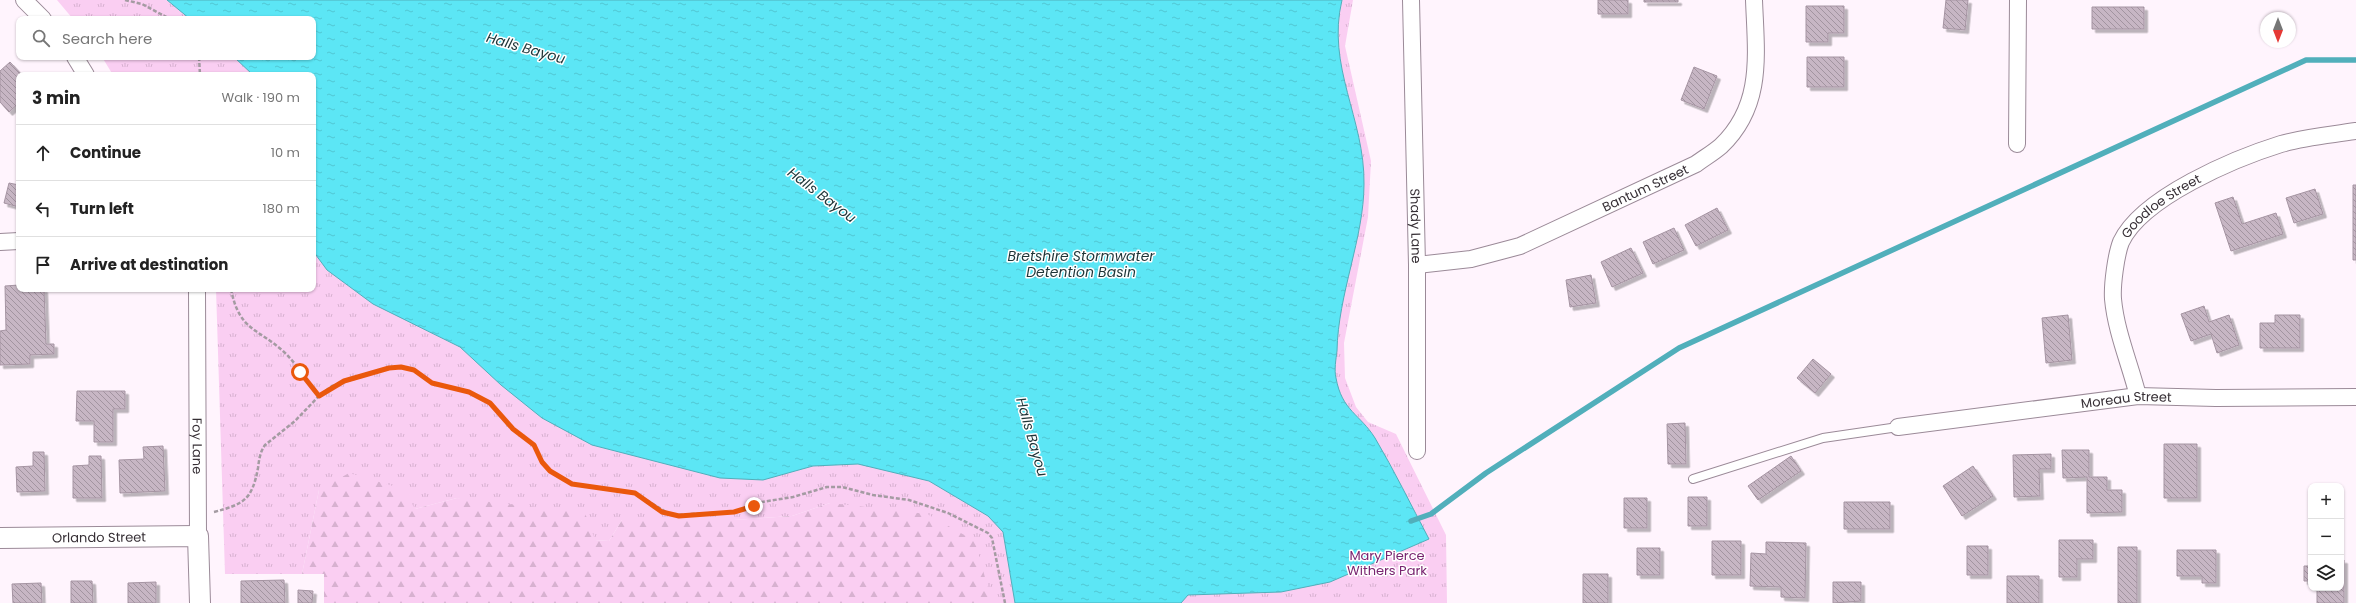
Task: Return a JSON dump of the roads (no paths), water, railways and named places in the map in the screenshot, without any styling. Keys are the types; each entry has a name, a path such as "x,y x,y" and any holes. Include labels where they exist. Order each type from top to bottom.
{"street":[{"path":"24,0 41,16"},
{"name":"Shady Lane","path":"1411,0 1417,265 1417,451"},
{"name":"Bantum Street","path":"1417,265 1471,259 1520,246 1696,164 1720,147 1737,128 1750,103 1755,86 1757,65 1754,0"},
{"path":"2017,144 2018,0"},
{"path":"76,60 84,72"},
{"name":"Goodloe Street","path":"2138,396 2119,330 2113,298 2115,270 2121,242 2136,222 2158,202 2184,186 2242,158 2282,144 2356,131"},
{"path":"0,242 16,241"},
{"name":"Foy Lane","path":"197,292 198,536 200,603"},
{"name":"Moreau Street","path":"1898,427 2138,396 2216,398 2356,397"},
{"name":"Orlando Street","path":"0,538 198,536"}],"lane":[{"path":"1693,479 1823,438 1898,427"}],"water":[{"name":"Bretshire Stormwater Detention Basin","path":"167,0 1342,0 1338,24 1339,47 1342,70 1359,137 1363,160 1364,184 1360,225 1338,330 1335,375 1339,389 1347,405 1375,438 1429,539 1330,582 1281,592 1188,595 1181,603 1015,603 1003,532 988,516 929,481 858,464 813,466 763,480 720,478 592,445 542,418 501,385 460,347 373,304 327,270 316,255 316,72 250,72 237,60 316,60 316,16 186,16"}],"waterway":[{"path":"1411,521 1431,514 1486,473 1679,348 2306,60 2356,60"}],"water label":[{"name":"Halls Bayou","path":"526,48"},
{"name":"Halls Bayou","path":"822,195"},
{"name":"Halls Bayou","path":"1032,437"}],"park label":[{"name":"Mary Pierce Withers Park","path":"1387,562"}]}
